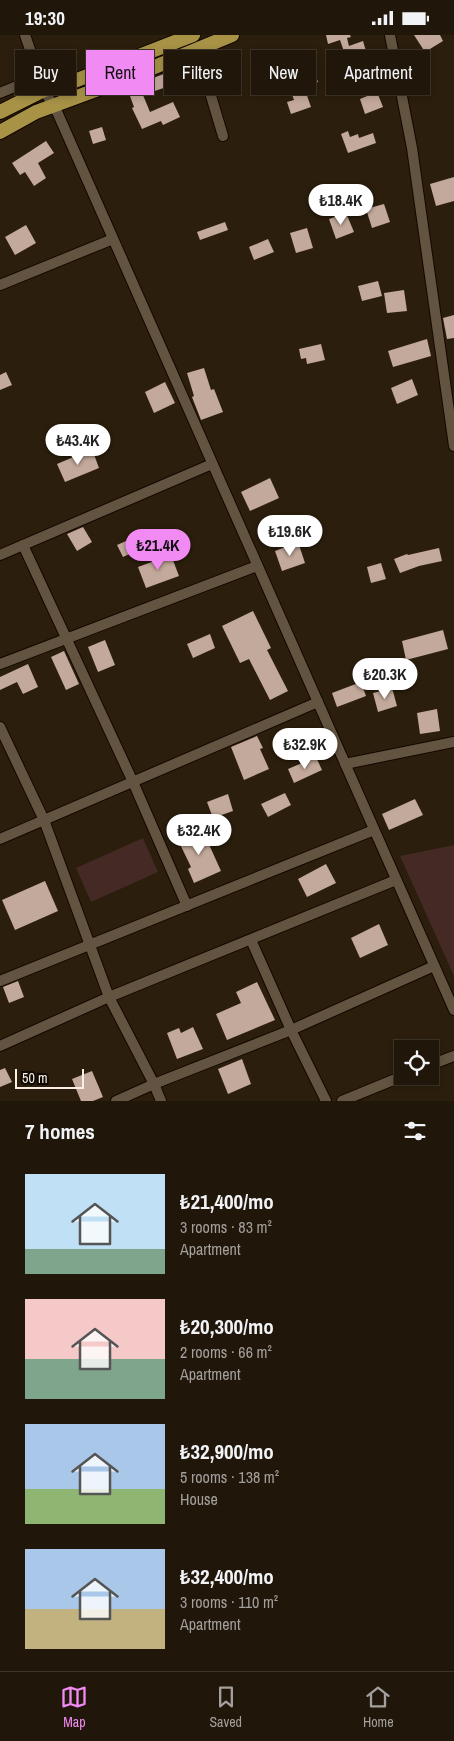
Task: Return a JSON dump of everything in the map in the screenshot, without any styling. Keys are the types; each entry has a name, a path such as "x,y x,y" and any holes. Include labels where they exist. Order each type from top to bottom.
{"highway":[{"path":"76,80 193,35"},
{"path":"0,132 36,112 123,80 232,35"},
{"path":"0,112 25,95"}],"street":[{"path":"25,35 31,50"},
{"path":"390,35 412,149 453,423 454,445"},
{"path":"197,49 223,136"},
{"path":"0,93 15,90"},
{"path":"48,95 454,1010"},
{"path":"0,285 113,239"},
{"path":"0,555 212,464"},
{"path":"23,545 133,781 187,906"},
{"path":"0,664 257,566"},
{"path":"0,839 318,703"},
{"path":"0,727 44,820 109,997 161,1101"},
{"path":"345,764 454,743"},
{"path":"0,981 374,830"},
{"path":"0,1046 109,997 396,880"},
{"path":"251,940 291,1030 326,1101"},
{"path":"116,1101 291,1030 434,966"},
{"path":"439,1062 454,1056"},
{"path":"342,1101 394,1080"}],"shaded area":[{"path":"143,838 158,872 91,902 76,868"},
{"path":"454,845 454,976 400,856"}],"building":[{"path":"326,35 350,35 351,37 347,38 349,46 363,41 366,50 343,50 340,40 328,44"},
{"path":"414,35 440,35 443,41 428,50 424,50"},
{"path":"164,74 164,88 154,91 154,78"},
{"path":"130,95 143,95 150,112 173,102 180,117 163,125 161,121 142,129 132,108 134,107"},
{"path":"292,95 307,95 311,107 291,114 287,102 294,100"},
{"path":"370,95 378,95 383,107 365,114 360,99"},
{"path":"102,127 106,140 93,144 89,131"},
{"path":"348,131 350,137 358,134 359,138 373,133 376,143 348,153 341,134"},
{"path":"46,141 54,153 38,163 46,178 34,186 25,172 20,175 12,163"},
{"path":"454,177 454,201 436,206 430,184"},
{"path":"384,204 390,222 372,228 366,209"},
{"path":"346,213 354,232 336,239 329,219"},
{"path":"225,222 228,230 200,240 197,232"},
{"path":"26,225 36,243 15,255 5,237"},
{"path":"307,228 313,248 296,253 290,233"},
{"path":"268,239 274,252 254,260 249,247"},
{"path":"378,281 382,296 362,301 358,286"},
{"path":"404,290 407,311 387,313 384,293"},
{"path":"454,315 454,338 447,339 443,318"},
{"path":"427,339 431,356 393,367 388,351"},
{"path":"321,344 325,360 307,364 306,358 301,359 299,349"},
{"path":"204,368 211,390 214,389 223,412 201,420 192,397 194,396 187,373"},
{"path":"6,372 12,385 0,390 0,375"},
{"path":"412,379 418,395 397,404 391,388"},
{"path":"165,382 175,403 154,413 145,392"},
{"path":"92,449 99,468 65,482 57,464"},
{"path":"270,478 279,498 250,511 241,492"},
{"path":"83,527 92,542 77,551 67,534"},
{"path":"153,529 158,541 123,557 117,545"},
{"path":"298,542 305,563 282,571 275,551"},
{"path":"439,548 442,561 419,566 400,573 394,559 407,554"},
{"path":"171,555 179,576 146,588 138,567"},
{"path":"381,563 386,579 371,583 367,567"},
{"path":"253,611 271,648 267,650 288,691 270,700 249,659 240,663 222,626"},
{"path":"443,630 448,649 406,660 402,641"},
{"path":"210,634 215,648 193,658 187,644"},
{"path":"105,640 115,665 98,672 88,647"},
{"path":"64,651 79,684 66,690 51,657"},
{"path":"28,664 38,687 23,694 17,682 0,690 0,677"},
{"path":"361,682 366,696 337,707 332,693"},
{"path":"392,688 397,706 378,712 373,693"},
{"path":"437,709 440,731 420,734 417,713"},
{"path":"257,736 263,748 260,749 269,769 244,780 231,747"},
{"path":"316,757 322,770 294,783 288,769"},
{"path":"285,793 291,805 268,817 261,804"},
{"path":"228,794 233,811 213,818 207,802"},
{"path":"415,799 423,815 389,830 382,814"},
{"path":"202,829 221,871 194,883 188,869 191,867 178,840"},
{"path":"326,864 336,883 307,897 298,879"},
{"path":"45,881 58,911 15,930 2,900"},
{"path":"379,924 388,945 360,958 351,938"},
{"path":"18,981 24,997 9,1003 3,987"},
{"path":"257,982 275,1020 227,1040 216,1014 241,1003 236,992"},
{"path":"193,1027 203,1049 177,1059 167,1033 179,1028 181,1033"},
{"path":"242,1059 251,1084 228,1094 218,1069"},
{"path":"5,1068 12,1082 0,1087 0,1070"},
{"path":"92,1071 103,1097 93,1101 81,1101 72,1079"}]}
